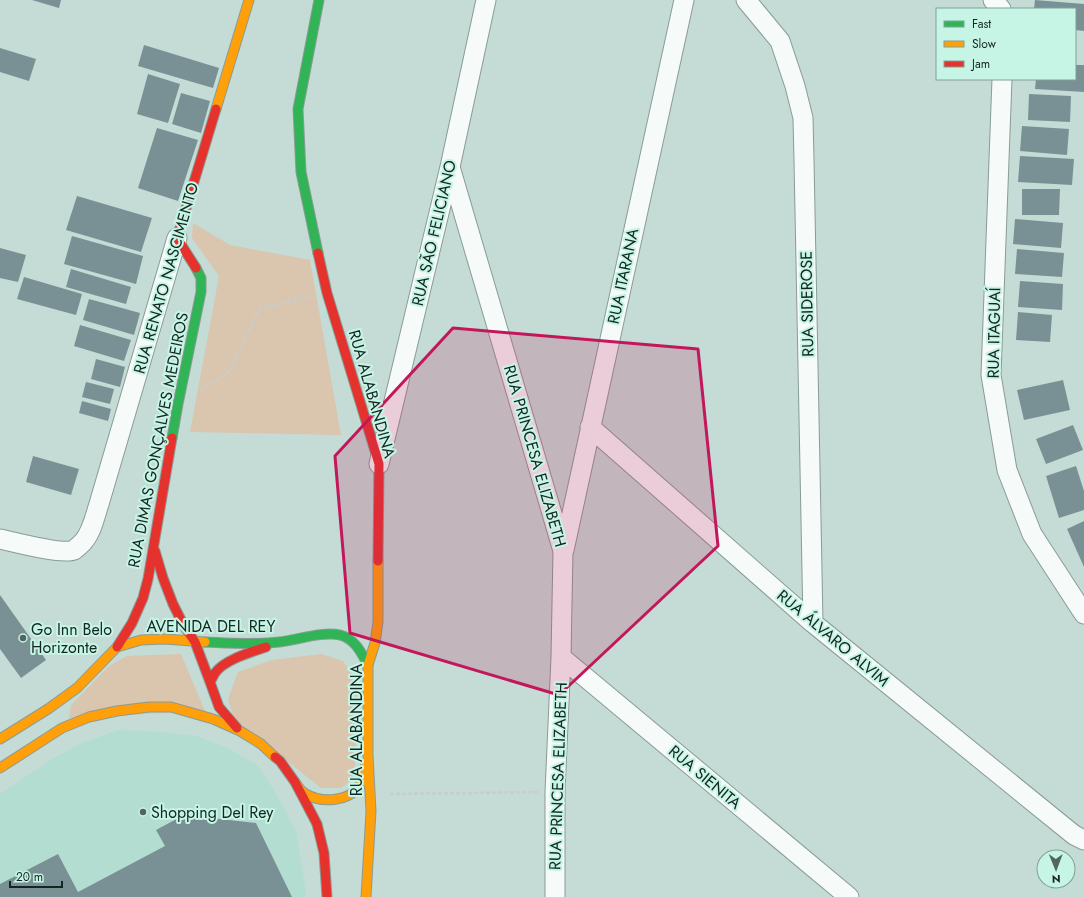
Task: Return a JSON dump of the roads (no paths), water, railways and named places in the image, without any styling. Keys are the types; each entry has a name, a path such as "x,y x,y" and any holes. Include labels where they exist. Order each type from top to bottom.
{"street":[{"name":"RUA RENATO NASCIMENTO","path":"0,539 52,550 73,550 84,542 90,531 249,0"},
{"name":"RUA ALABANDINA","path":"319,0 298,109 301,172 328,293 378,464 378,622 375,643 368,664 368,755 371,811 366,897"},
{"name":"RUA SÃO FELICIANO","path":"378,464 450,167 486,0"},
{"name":"RUA ITARANA","path":"563,551 684,0"},
{"name":"RUA SIDEROSE","path":"746,0 780,41 795,86 803,118 813,623"},
{"path":"993,0 1000,8"},
{"name":"RUA ITAGUAÍ","path":"1002,80 991,376 1007,470 1032,534 1084,614"},
{"name":"RUA PRINCESA ELIZABETH","path":"450,167 563,551 561,657 555,792 556,896"},
{"name":"RUA DIMAS GONÇALVES MEDEIROS","path":"117,647 132,623 143,598 148,579 178,404 201,292 201,278 177,238"},
{"name":"RUA ÁLVARO ALVIM","path":"590,427 813,623 1074,835 1084,840"},
{"path":"153,546 173,604 184,626 195,642 219,707 240,731"},
{"name":"AVENIDA DEL REY","path":"117,647 141,640 165,638 195,642 247,643 278,642 326,634 340,635 353,641 360,648 368,664"},
{"path":"210,682 215,672 226,664 244,655 278,642"},
{"path":"0,739 48,709 77,688 117,647"},
{"name":"RUA SIENITA","path":"561,657 849,897"},
{"path":"0,768 62,728 88,717 117,710 149,707 171,707 213,719 240,731 261,744 280,761 304,793 316,799 338,799 355,790 362,782 368,755"},
{"path":"295,782 317,824 324,853 327,897"}],"place":[{"name":"Go Inn Belo Horizonte","path":"23,638"},
{"name":"Shopping Del Rey","path":"143,812"}]}
